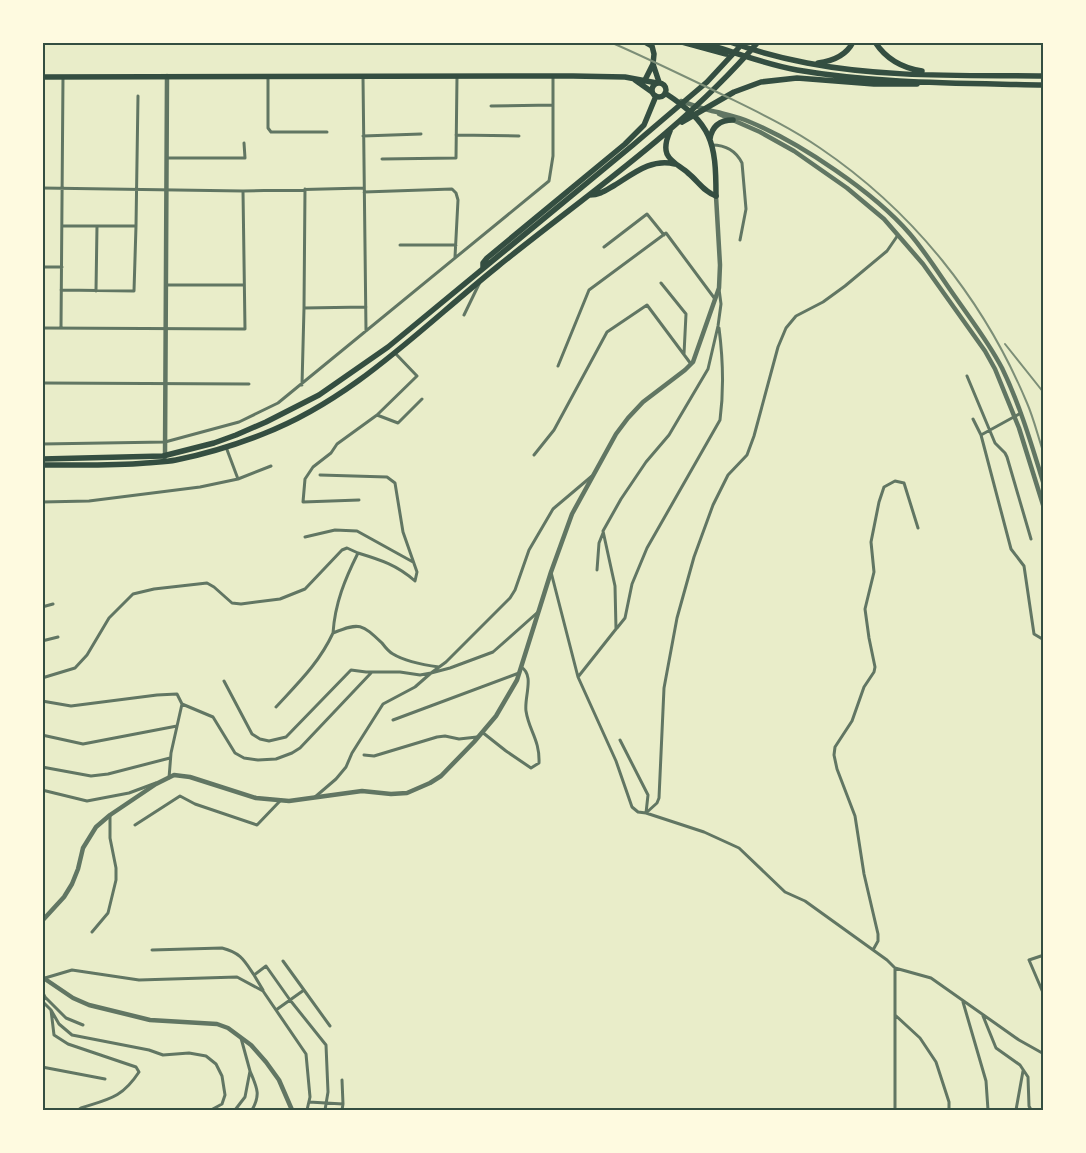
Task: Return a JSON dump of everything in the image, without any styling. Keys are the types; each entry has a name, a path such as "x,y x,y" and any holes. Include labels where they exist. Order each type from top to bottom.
{"main road":[{"path":"644,42 652,46 654,54 653,64 645,80"},
{"path":"682,42 702,45 797,70 942,83"},
{"path":"730,42 807,63 881,72 1044,76"},
{"path":"225,443 299,406 349,375 388,347 684,104 744,42"},
{"path":"42,459 165,458 174,461 225,443 262,434 308,413 346,390 395,353 481,280 672,129 729,75 758,42"},
{"path":"807,63 834,60 842,55 853,42"},
{"path":"875,42 881,52 893,61 906,67 949,75"},
{"path":"653,64 658,82"},
{"path":"42,77 553,76 631,78 658,82 665,86 665,93"},
{"path":"631,78 660,97 665,93"},
{"path":"716,196 708,192 689,173 675,164 667,154 666,145 672,129 734,92 760,82 797,78 874,84 1044,85"},
{"path":"483,268 483,263 487,258 625,144 641,128 646,121 654,94 653,85 658,82"},
{"path":"665,93 696,117 705,128 711,142"},
{"path":"716,196 711,142 713,130 719,123 733,120"},
{"path":"590,195 602,193 651,164 662,162 675,164"},
{"path":"42,465 127,464 165,458"}],"street":[{"path":"61,328 62,76"},
{"path":"165,458 167,76"},
{"path":"268,76 268,128 271,132 327,132"},
{"path":"382,159 456,158 457,76"},
{"path":"42,444 165,442 239,422 278,403 549,181 553,156 553,76"},
{"path":"363,77 366,331"},
{"path":"61,290 134,291 138,96"},
{"path":"676,100 718,113 774,139 814,164 872,208 898,235 923,264 985,351 998,375 1037,482 1044,508"},
{"path":"491,106 553,105"},
{"path":"718,113 730,114 750,122 792,144 852,183 888,212 919,246 991,348 1021,413 1044,485"},
{"path":"364,136 421,134"},
{"path":"456,135 519,136"},
{"path":"167,158 245,158 244,142"},
{"path":"711,142 728,148 738,156 742,163 746,209 740,240"},
{"path":"42,188 243,191 452,189 456,193 458,200 455,258"},
{"path":"302,385 305,189"},
{"path":"42,328 244,330 243,191"},
{"path":"597,570 599,543 621,500 646,462 669,435 708,369 721,304 716,196"},
{"path":"604,247 647,214 664,234 666,233 715,300"},
{"path":"62,226 136,226"},
{"path":"96,291 97,226"},
{"path":"558,366 589,290 664,234"},
{"path":"646,813 657,803 659,798 664,688 677,618 690,569 713,506 728,475 747,455 778,347 786,328 796,316 823,302 845,286 887,250 898,235"},
{"path":"400,245 456,245"},
{"path":"42,267 62,267"},
{"path":"464,315 481,280"},
{"path":"661,284 686,314 684,355"},
{"path":"166,285 244,285"},
{"path":"42,790 87,801 128,793 174,775 182,775 256,798 289,801 356,792 391,794 413,791 441,776 478,737 503,704 519,673 551,572 572,514 616,434 628,418 643,402 686,370 691,364 719,288"},
{"path":"534,455 554,430 606,332 647,305 691,364"},
{"path":"304,308 366,307"},
{"path":"578,677 625,618 632,584 647,548 720,420 722,406 722,357 718,326"},
{"path":"359,500 303,502 305,478 313,467 331,453 337,444 377,415 417,376 395,353"},
{"path":"967,376 996,443 1008,457 1030,539"},
{"path":"42,383 249,384"},
{"path":"377,415 398,423 422,399"},
{"path":"981,435 1021,413"},
{"path":"973,418 981,435 1011,549 1024,566 1034,634 1044,640"},
{"path":"225,443 238,479"},
{"path":"42,502 88,502 200,487 238,479 271,466"},
{"path":"42,678 75,668 87,655 109,618 133,594 154,589 207,583 232,603 269,601 289,596 305,589 342,550 347,548 401,569 415,581 417,572 403,532 395,484 387,477 320,475"},
{"path":"315,797 336,780 346,767 352,752 383,704 415,687 430,673 440,667 510,598 515,590 529,550 553,509 592,476"},
{"path":"873,950 878,941 878,934 864,874 855,816 835,762 835,747 852,721 864,687 874,672 875,663 868,638 865,608 874,572 871,542 872,531 882,490 887,484 895,481 904,482 918,528"},
{"path":"305,537 335,530 357,531 413,562"},
{"path":"604,532 615,586 616,629"},
{"path":"276,707 316,664 324,652 333,633 334,615 343,582 358,553"},
{"path":"551,572 578,677 616,761 632,807 638,812 704,832 739,848 785,892 805,901 895,968 931,978 1019,1040 1044,1054"},
{"path":"42,607 53,604"},
{"path":"224,681 252,734 268,741 286,737 350,670 400,672 420,675 450,668 493,652 540,610"},
{"path":"333,633 359,625 367,629 392,654 421,665 440,667"},
{"path":"42,642 58,637"},
{"path":"482,732 532,768 539,763 540,750 526,710 528,677 525,669 521,667"},
{"path":"182,704 213,717 235,753 244,758 276,759 300,748 372,672"},
{"path":"393,720 519,673"},
{"path":"42,700 71,706 177,694 182,704 170,758 170,777"},
{"path":"42,735 83,744 177,726"},
{"path":"364,755 374,756 438,737 445,736 459,739 478,737"},
{"path":"620,740 648,795 646,813"},
{"path":"42,767 91,776 108,774 170,758"},
{"path":"42,921 64,897 72,884 88,836 96,827 110,815 156,784 170,777"},
{"path":"135,825 180,796 195,804 257,825 280,800"},
{"path":"92,932 108,913 116,880 116,868 110,838 110,815"},
{"path":"152,950 222,948 242,956 263,991 306,1054 310,1097 307,1110"},
{"path":"1044,955 1029,960 1044,996"},
{"path":"283,961 330,1026"},
{"path":"254,975 266,966 326,1045 328,1092 325,1110"},
{"path":"895,968 895,1110"},
{"path":"43,978 72,970 139,980 237,977 263,991"},
{"path":"43,978 73,998 89,1005 150,1020 217,1024 228,1028 251,1045 279,1080 292,1110"},
{"path":"276,1010 304,990"},
{"path":"42,991 66,1018 83,1025"},
{"path":"45,996 43,1003 51,1010 59,1024 72,1035 149,1050 163,1055 189,1053 206,1056 216,1064 222,1076 224,1094 222,1104 211,1110"},
{"path":"963,1001 986,1081 988,1110"},
{"path":"51,1010 54,1035 68,1044 136,1067 139,1072 123,1092 78,1110"},
{"path":"895,1015 920,1038 936,1062 949,1102 949,1110"},
{"path":"982,1015 996,1048 1020,1065 1028,1077 1030,1109"},
{"path":"241,1038 250,1071 258,1091 256,1103 252,1110"},
{"path":"42,1067 105,1079"},
{"path":"1016,1110 1023,1070"},
{"path":"235,1110 245,1098 250,1071"},
{"path":"342,1080 342,1110"},
{"path":"309,1102 343,1104"}],"railway":[{"path":"610,42 768,117 820,148 886,200 915,229 942,261 990,329 1010,365 1027,403 1044,454"},
{"path":"1005,344 1044,393"}]}
